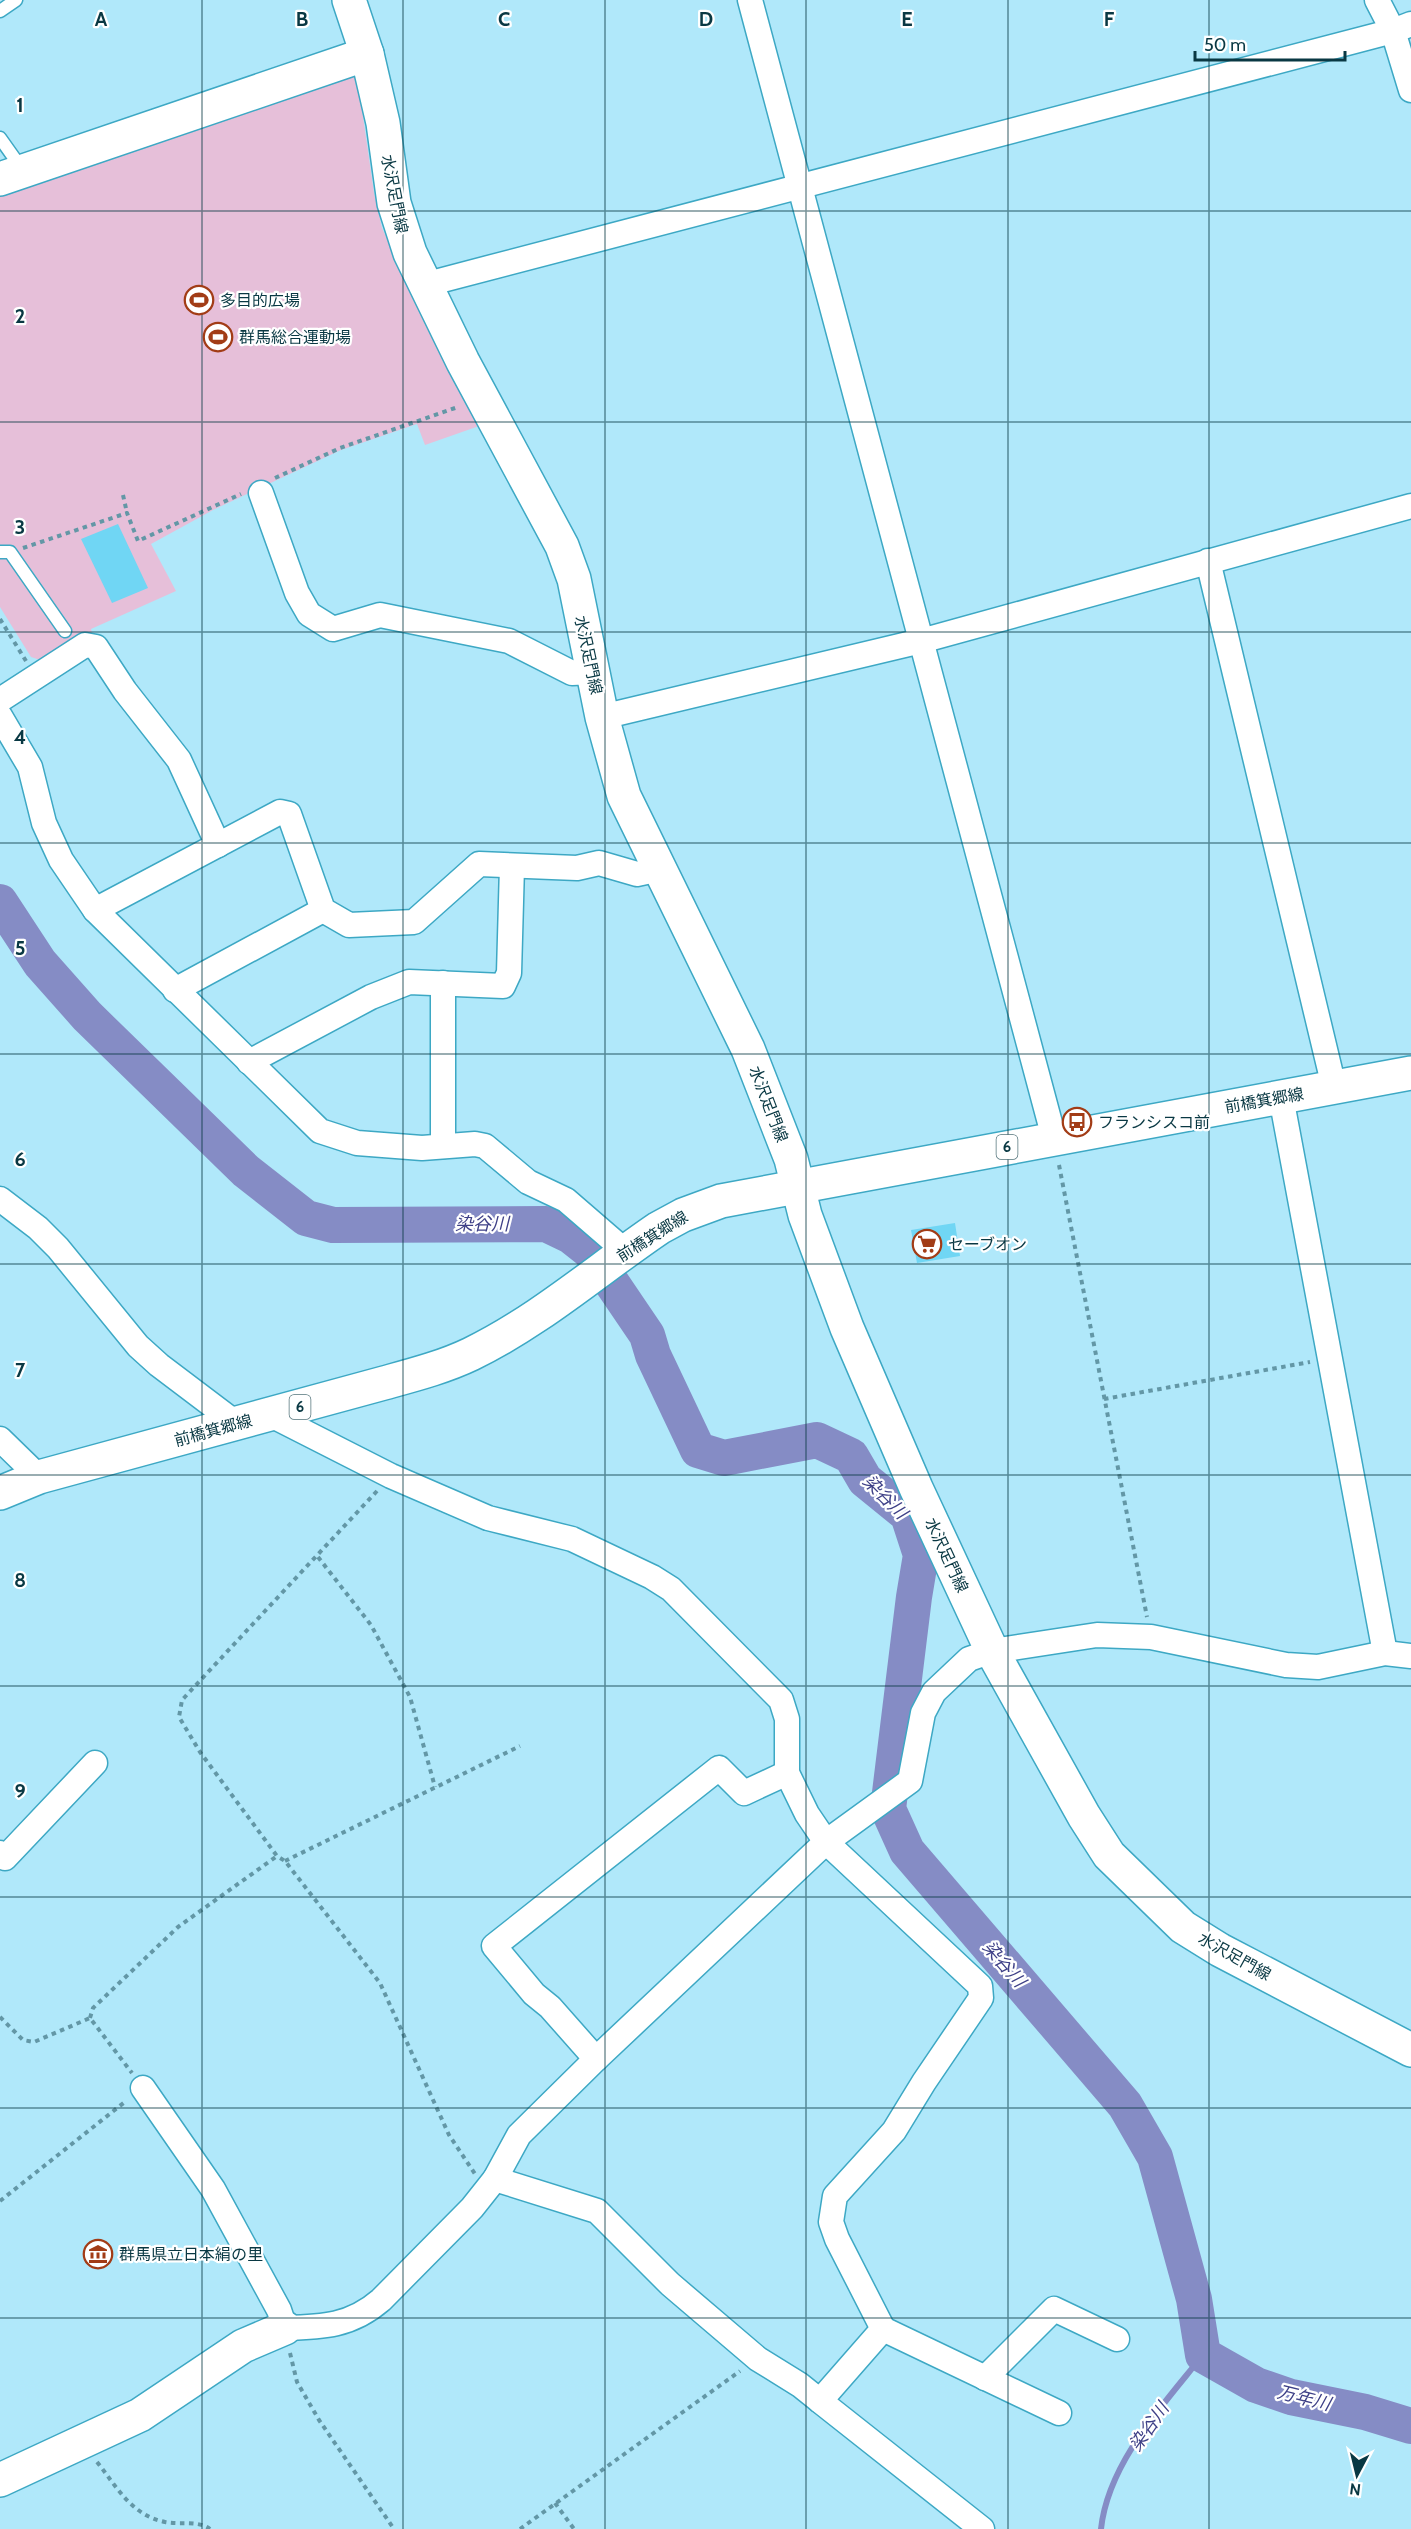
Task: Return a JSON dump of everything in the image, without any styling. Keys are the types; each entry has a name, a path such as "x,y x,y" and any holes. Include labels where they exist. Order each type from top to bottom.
{"main road":[{"name":"水沢足門線","path":"349,0 366,54 383,123 400,227 425,287 562,546 574,579 602,717 624,796 748,1049 790,1158 805,1215 847,1328 916,1488 992,1651 1084,1816 1109,1855 1183,1927 1220,1950 1411,2050"},
{"path":"12,175 366,54"},
{"name":"前橋箕郷線","path":"0,1493 39,1477 430,1370 471,1354 519,1327 621,1254 683,1215 721,1201 1411,1073"},
{"path":"0,2480 140,2415 243,2346 285,2328"}],"street":[{"path":"750,0 1054,1138"},
{"path":"1377,0 1402,27 1411,90"},
{"path":"425,287 435,282 1402,27"},
{"path":"259,488 297,593 309,614 333,629 380,615 509,641 572,673 593,672"},
{"path":"602,717 921,641 1411,506"},
{"path":"1208,561 1334,1087"},
{"path":"0,699 85,645 96,647 126,691 179,760 218,845"},
{"path":"0,716 30,767 44,823 61,860 95,910 320,1131 357,1143 422,1148 475,1144 485,1146 528,1182 566,1200 621,1254"},
{"path":"95,910 280,812 289,814 322,910 349,925 414,922 479,864 577,868 599,863 637,874 660,869"},
{"path":"249,1062 371,997 409,982 503,986 509,973 512,866"},
{"path":"175,990 322,910"},
{"path":"442,1146 443,983"},
{"path":"1281,1097 1385,1653"},
{"path":"0,1199 38,1228 58,1248 138,1346 237,1424"},
{"path":"271,1415 391,1476 488,1518 572,1539 652,1577 670,1589 781,1700 787,1719 787,1773 807,1814 826,1842 980,1986 981,1998 924,2082 894,2132 836,2196 831,2222 837,2239 883,2329 1059,2413"},
{"path":"0,1439 39,1477"},
{"path":"143,2088 213,2189 279,2310 285,2328 336,2324 365,2314 472,2208 495,2179 519,2135 596,2059 826,1842 910,1781 923,1713 934,1692 969,1659 992,1651 1097,1635 1151,1637 1286,1665 1318,1667 1385,1653 1411,1656"},
{"path":"0,1853 4,1858 95,1763"},
{"path":"596,2059 550,2007 534,1994 494,1946 719,1768 744,1793 787,1773"},
{"path":"495,2179 597,2211 670,2284 758,2359 800,2385 982,2529"},
{"path":"985,2378 1054,2309 1117,2339"},
{"path":"820,2401 883,2329"}],"lane":[{"path":"0,11 16,0"},
{"path":"0,138 12,175"},
{"path":"5,552 65,631"}],"path":[{"path":"123,495 138,541 259,488 340,448 459,406"},
{"path":"5,552 127,513"},
{"path":"0,619 27,663 49,668"},
{"path":"1054,1138 1151,1637"},
{"path":"1104,1399 1328,1358"},
{"path":"391,1476 318,1557 182,1700 179,1717 200,1752 277,1856 285,1861 380,1983 449,2135 461,2156 476,2176 495,2179"},
{"path":"318,1557 371,1626 410,1697 435,1787"},
{"path":"285,1861 520,1746"},
{"path":"90,2018 93,2008 178,1927 277,1856"},
{"path":"0,2017 23,2040 34,2042 90,2018"},
{"path":"0,2202 143,2088 90,2018"},
{"path":"285,2328 297,2382 318,2420 394,2529"},
{"path":"520,2529 758,2359"},
{"path":"83,2442 131,2506 164,2522 205,2525 210,2529"},
{"path":"555,2503 573,2529"}],"shaded area":[{"name":"群馬総合運動場","path":"351,72 357,75 374,193 382,228 482,425 425,445 417,424 341,450 213,510 151,544 176,591 91,629 92,633 46,662 31,657 0,607 0,193"}],"building":[{"path":"118,524 148,588 112,603 81,539"},
{"path":"955,1223 960,1256 917,1263 911,1230"}],"waterway":[{"name":"染谷川","path":"0,902 40,963 87,1016 246,1171 306,1218 333,1225 546,1224 571,1236 590,1251 647,1335 653,1355 698,1450 724,1458 817,1440 851,1456 865,1480 908,1515 921,1555 888,1809 907,1851 1125,2105 1155,2157 1194,2299 1203,2355 1256,2385 1291,2397 1365,2412 1411,2426"},
{"name":"染谷川","path":"1101,2529 1114,2481 1126,2458 1155,2415 1203,2355"}],"place":[{"name":"多目的広場","path":"199,300"},
{"name":"群馬総合運動場","path":"218,337"},
{"name":"フランシスコ前","path":"1077,1122"},
{"name":"セーブオン","path":"927,1244"},
{"name":"群馬県立日本絹の里","path":"98,2254"}],"water label":[{"name":"万年川","path":"1304,2398"}]}
